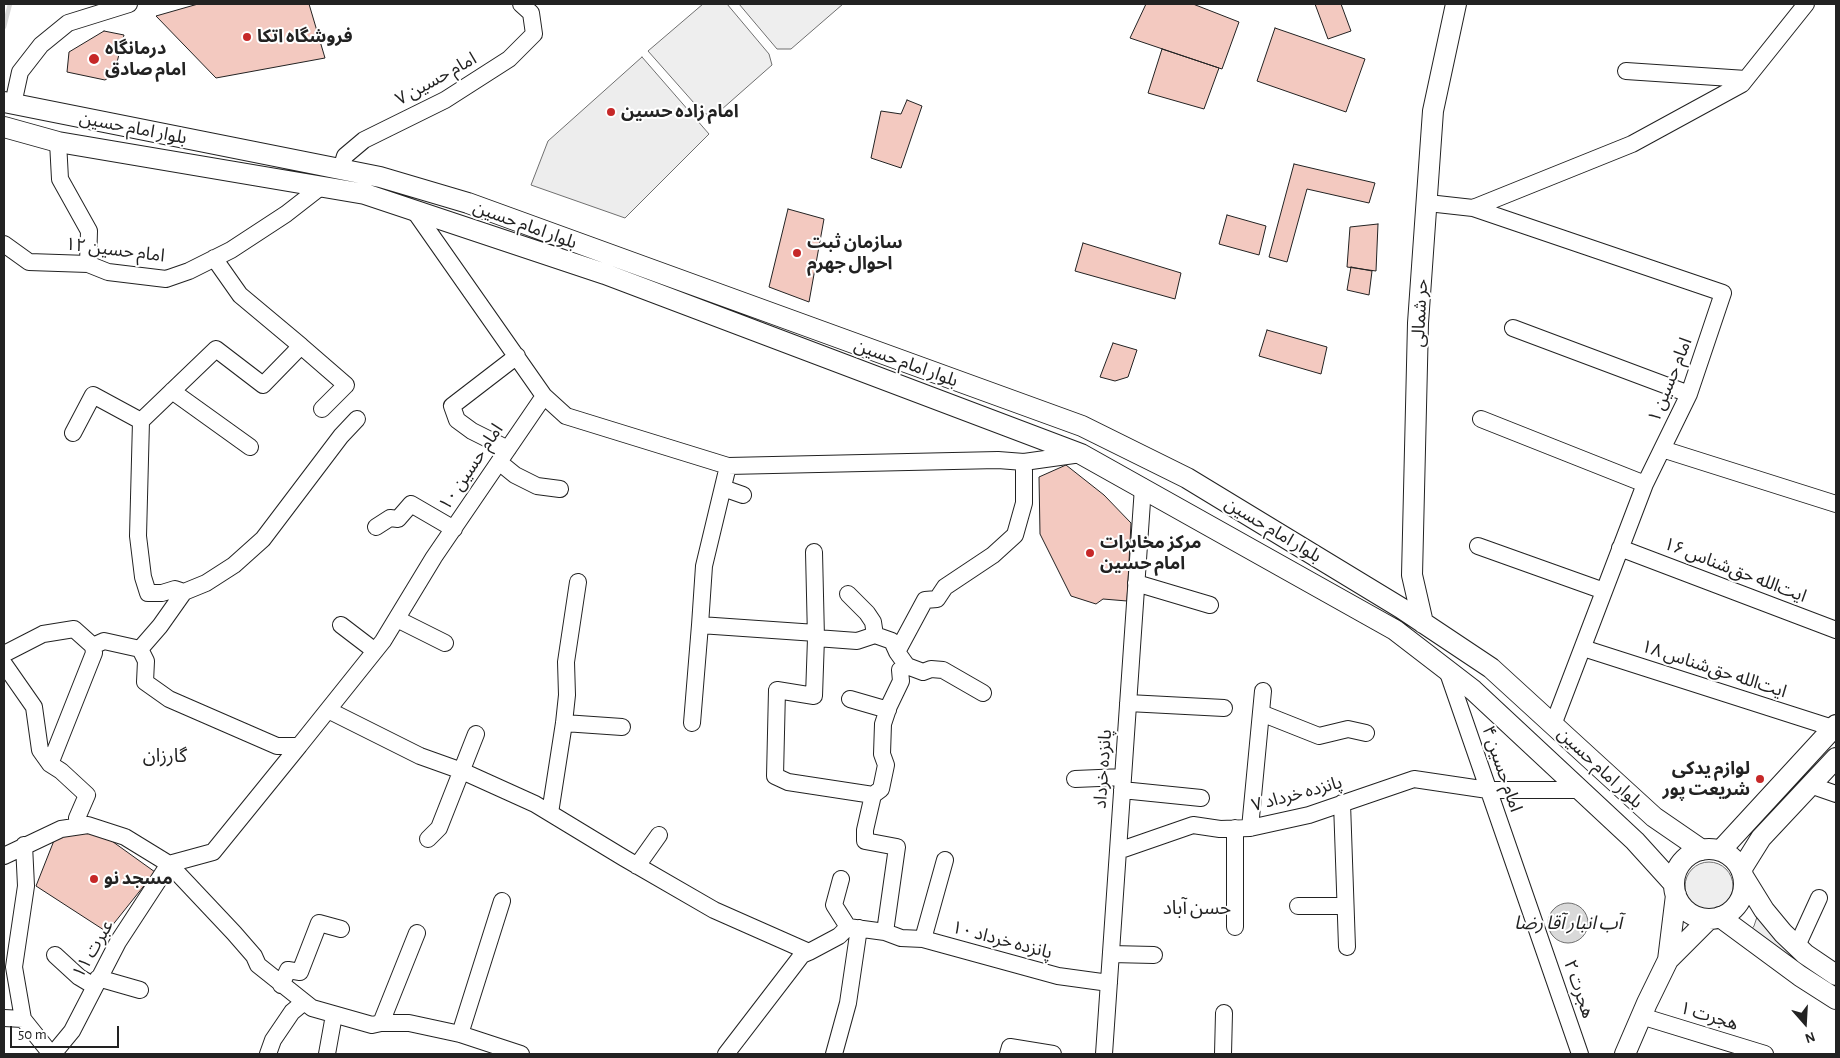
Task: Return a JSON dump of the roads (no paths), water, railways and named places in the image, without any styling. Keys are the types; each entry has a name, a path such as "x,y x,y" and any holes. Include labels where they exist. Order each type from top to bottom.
{"main road":[{"name":"حر شمالی","path":"1424,623 1412,575 1418,323 1428,203 1433,111 1456,4"},
{"name":"بلوار امام حسین","path":"8,103 380,177 468,203 638,277 1081,454 1143,487 1168,504 1395,630 1473,690 1635,842 1675,890"},
{"name":"بلوار امام حسین","path":"5,132 365,194 638,277 1082,426 1187,478 1424,623 1491,668 1654,817 1711,850"},
{"path":"1625,1054 1668,960 1676,872 1682,862 1691,854 1711,850 1835,726"},
{"path":"1668,960 1714,918 1729,912 1741,896 1742,873 1761,838 1836,758"},
{"path":"1711,850 1734,860 1764,910 1825,976 1836,999"},
{"path":"1675,890 1681,906 1690,913 1714,918 1825,976"}],"street":[{"path":"1428,203 1473,208 1632,144 1742,84 1806,4"},
{"path":"8,103 20,72 41,45 68,23 124,5"},
{"name":"امام حسین ۷","path":"341,169 345,156 364,140 445,100 509,59 534,34 526,8"},
{"path":"1626,71 1746,79"},
{"path":"58,142 60,179 89,231 88,264"},
{"name":"امام حسین ۱۲","path":"4,244 29,262 88,264 108,272 166,279 190,271 231,250 286,214 322,186"},
{"name":"امام حسین ۱","path":"1473,208 1724,293 1689,394 1645,484 1554,725"},
{"path":"414,209 544,396 566,416 728,466 998,460 1024,462 1081,454"},
{"path":"214,258 240,295 346,384 322,409"},
{"path":"1513,328 1689,394"},
{"path":"184,592 175,589 162,593 148,593 143,577 138,517 141,421 216,348 263,385 301,346"},
{"path":"517,356 452,406 457,420 503,456 516,475 537,486 560,489"},
{"path":"172,391 250,447"},
{"path":"72,433 93,395 141,421"},
{"name":"امام حسین ۱۰","path":"169,864 212,852 328,710 375,651 454,529 544,396"},
{"path":"140,649 160,626 184,592 206,583 234,565 263,539 341,436 358,419"},
{"path":"1481,420 1645,484"},
{"path":"1662,449 1836,504"},
{"path":"814,552 816,635 814,696 777,690 775,776 788,782 873,795 881,790 886,765 882,754 884,724 901,681 902,659 925,600 937,599 945,587 993,555 1015,535 1024,503 1024,462"},
{"path":"692,724 704,566 728,466"},
{"name":"پانزده خرداد","path":"1104,1054 1143,487"},
{"path":"723,488 744,495"},
{"path":"376,527 390,518 398,519 410,504 454,529"},
{"path":"1478,546 1604,591"},
{"name":"ایت‌الله حق‌شناس ۱۶","path":"1620,548 1836,630"},
{"path":"550,813 564,722 567,696 566,662 578,582"},
{"path":"1136,583 1210,605"},
{"path":"848,594 868,613 873,622 875,635"},
{"path":"397,619 444,643"},
{"path":"341,625 375,651"},
{"path":"700,625 816,635 856,641 875,635 892,641 902,659 923,672 932,669 944,670 982,693"},
{"path":"4,654 43,634 74,629 93,646 94,653 50,764"},
{"path":"93,646 104,641 140,649"},
{"name":"ایت‌الله حق‌شناس ۱۸","path":"1582,648 1835,726"},
{"path":"140,649 146,661 145,682 170,699 277,746 299,746"},
{"path":"4,664 34,707 40,750 50,764 62,771 86,795 77,818 80,826"},
{"name":"امام حسین ۴","path":"1447,670 1521,880"},
{"path":"1236,927 1242,828 1263,691"},
{"path":"850,699 888,710"},
{"path":"1128,703 1224,708"},
{"path":"328,710 420,756 462,771 535,804 714,910 808,952"},
{"path":"1261,713 1319,736 1348,729 1366,734"},
{"path":"564,722 622,727"},
{"path":"428,839 439,828 476,734"},
{"path":"1076,779 1122,784 1201,798"},
{"name":"پانزده خرداد ۷","path":"1118,851 1193,825 1220,829 1242,828 1309,815 1414,779 1488,790 1580,790"},
{"path":"1810,785 1836,794"},
{"path":"873,795 865,830 865,842 897,847 886,932"},
{"path":"1342,803 1347,947"},
{"path":"4,856 61,829 80,826 88,825 125,837 169,864 234,933 254,956 258,965 312,1008 372,1025 381,1023 409,1023 460,1034 521,1054"},
{"path":"637,866 659,835"},
{"path":"24,845 26,886 14,967 22,1019 52,1054"},
{"path":"923,939 945,860"},
{"name":"عبرت ۱۱","path":"52,1054 72,1031 118,942 169,864"},
{"path":"834,1054 848,1003 854,928 834,905 841,879"},
{"name":"هجرت ۲","path":"1521,880 1580,1054"},
{"path":"1797,946 1819,898"},
{"path":"460,1034 502,900"},
{"path":"1298,906 1345,906"},
{"path":"281,985 288,970 300,972 319,923 342,929"},
{"path":"726,1054 802,955 854,928"},
{"name":"پانزده خرداد ۱۰","path":"854,928 886,932 901,938 923,939 1058,976 1109,983"},
{"path":"381,1023 417,933"},
{"path":"1111,954 1154,955"},
{"path":"56,955 78,978 140,990"},
{"path":"268,1054 273,1040 292,1012 304,1002"},
{"path":"1223,1054 1224,1013"},
{"path":"327,1054 334,1015"},
{"name":"هجرت ۱","path":"1641,1016 1765,1054"},
{"path":"4,1018 22,1019"},
{"path":"1008,1054 1010,1047 1053,1054"}],"water":[{"name":"آب انبار آقا رضا","path":"1564,903 1572,903 1579,906 1585,912 1588,923 1585,934 1579,940 1572,943 1564,943 1557,940 1551,934 1548,927 1548,919 1551,912 1557,906"}],"waterway":[{"path":"4,27 10,4"}],"place":[{"name":"فروشگاه اتکا","path":"247,37"},
{"name":"درمانگاه امام صادق","path":"94,59"},
{"name":"امام زاده حسین","path":"611,112"},
{"name":"سازمان ثبت احوال جهرم","path":"797,253"},
{"name":"مرکز مخابرات امام حسین","path":"1090,553"},
{"name":"لوازم یدکی شریعت پور","path":"1760,779"},
{"name":"مسجد نو","path":"94,879"}],"district":[{"name":"گارزان","path":"165,756"},
{"name":"حسن آباد","path":"1197,908"}]}
